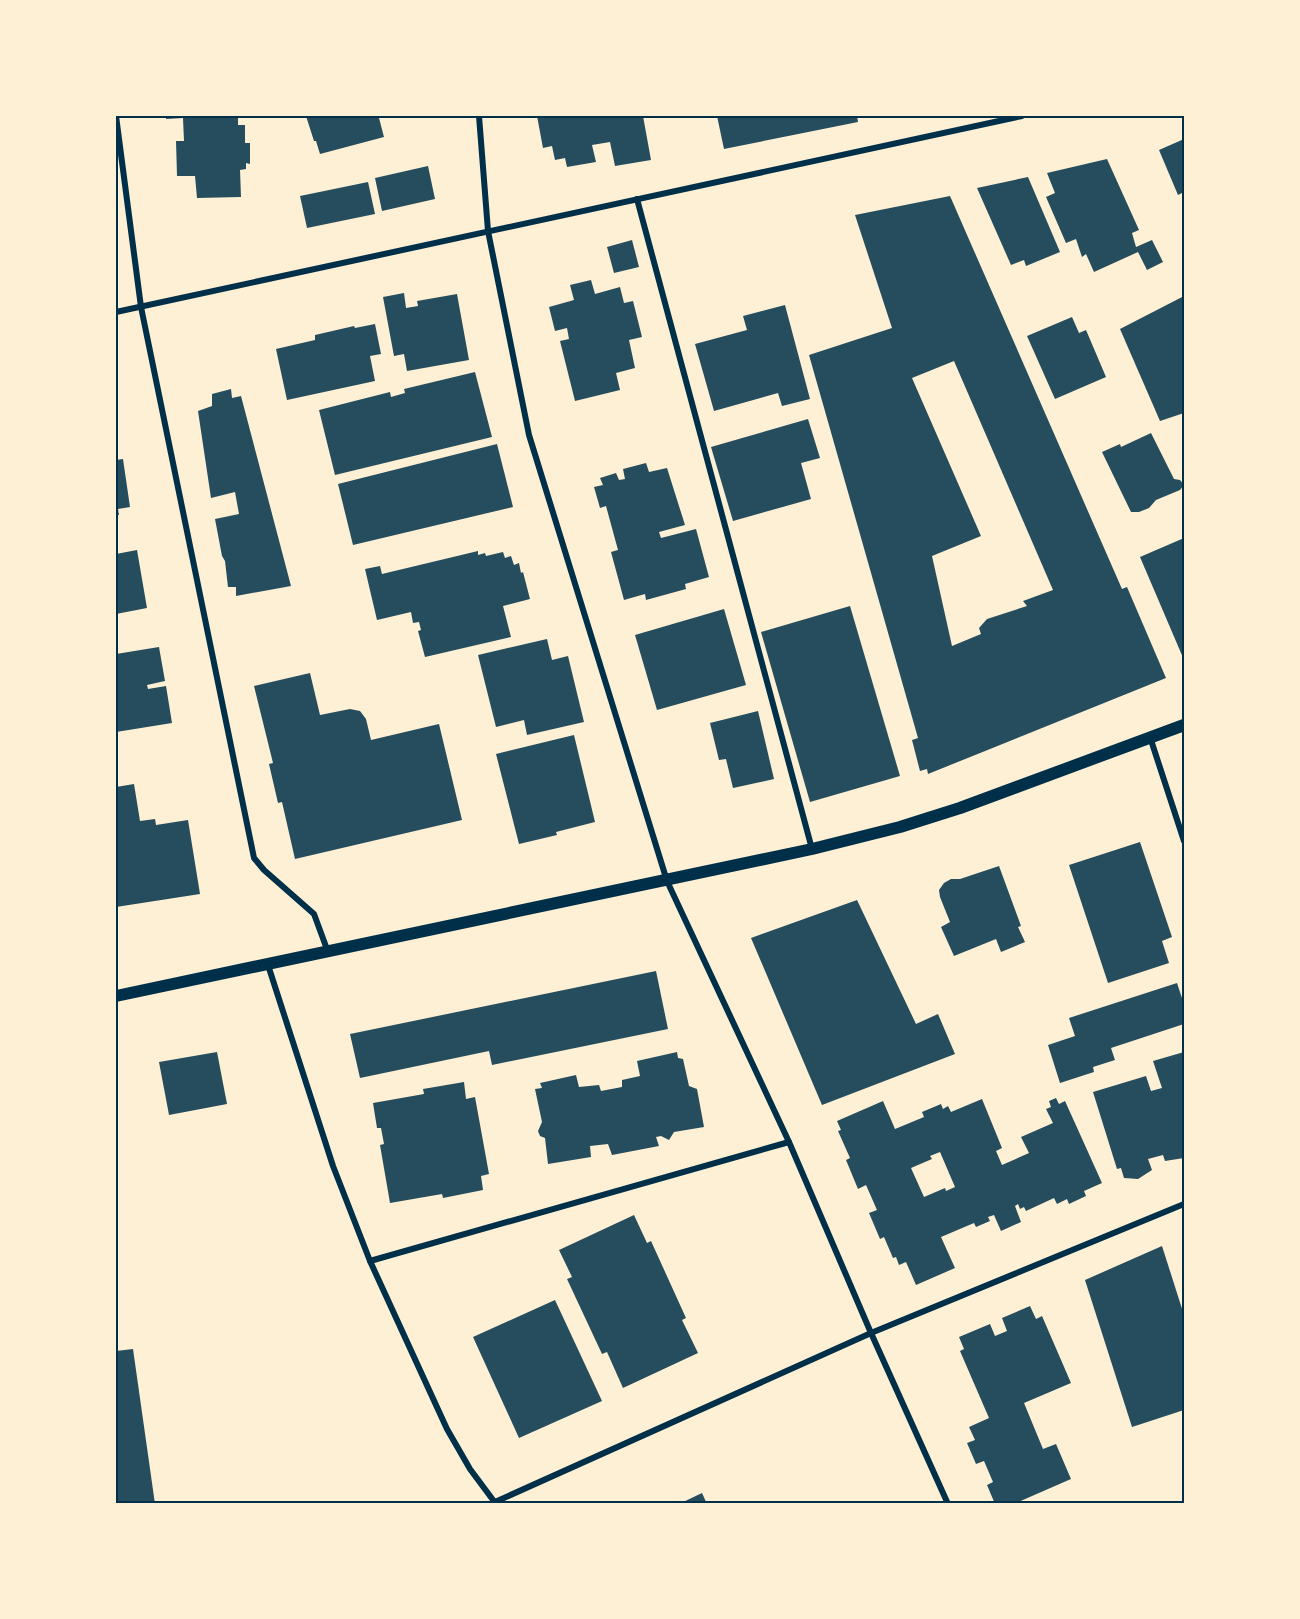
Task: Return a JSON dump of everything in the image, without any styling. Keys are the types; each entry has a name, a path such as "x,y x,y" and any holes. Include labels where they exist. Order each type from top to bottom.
{"main road":[{"path":"116,996 667,881 900,827 960,808 1185,725"}],"street":[{"path":"116,116 141,307 254,858 264,870 314,914 328,952"},
{"path":"479,116 488,231 529,435 667,881 789,1142 871,1333 948,1503"},
{"path":"116,312 1022,116"},
{"path":"637,199 812,849"},
{"path":"1150,737 1185,841"},
{"path":"268,965 333,1166 370,1261 447,1429 470,1469 495,1503 871,1333 1185,1204"},
{"path":"370,1261 789,1142"}],"building":[{"path":"166,116 238,116 238,125 245,125 245,143 250,143 250,164 246,163 246,169 240,170 241,197 197,198 195,176 177,176 176,141 184,141 183,118 166,119"},
{"path":"306,116 381,116 382,118 379,118 384,137 320,154"},
{"path":"537,116 643,116 651,160 615,166 610,142 592,145 596,162 567,167 565,158 555,160 552,146 543,148"},
{"path":"717,116 857,116 858,122 724,149"},
{"path":"1184,139 1184,192 1178,195 1159,150"},
{"path":"1107,159 1139,230 1132,233 1136,247 1152,240 1163,262 1147,270 1138,252 1094,272 1086,254 1082,257 1076,239 1066,243 1046,197 1055,193 1047,173"},
{"path":"428,166 435,199 382,211 375,178"},
{"path":"1028,177 1060,252 1026,266 1024,260 1011,265 977,188"},
{"path":"368,182 375,214 307,228 300,196"},
{"path":"950,196 1122,589 1127,587 1166,678 928,774 927,769 920,771 912,740 918,738 809,355 892,328 855,215","holes":["954,361 1053,590 1023,601 1027,606 987,619 979,628 981,634 952,646 932,556 981,536 912,378"]},
{"path":"632,240 639,267 614,273 607,247"},
{"path":"591,280 595,294 620,287 624,303 633,301 642,337 629,340 635,368 616,373 620,390 575,401 560,341 569,339 567,328 555,331 549,307 574,300 570,285"},
{"path":"404,293 406,308 418,306 417,301 457,294 469,360 407,371 404,354 394,356 383,297"},
{"path":"1184,296 1184,413 1160,421 1120,329"},
{"path":"785,305 810,399 782,406 778,393 714,411 695,344 747,330 743,316"},
{"path":"1072,317 1079,333 1086,330 1106,377 1055,399 1027,336"},
{"path":"375,324 381,354 370,356 375,381 287,400 276,349 315,340 315,335 354,326 355,328"},
{"path":"475,372 492,437 335,475 319,410 390,392 391,397 405,393 404,389"},
{"path":"231,389 232,398 241,396 291,586 236,596 236,587 228,587 225,561 215,519 239,514 235,492 211,498 198,411 212,406 212,394"},
{"path":"808,419 820,458 801,463 811,499 733,521 711,447"},
{"path":"1151,433 1174,479 1180,480 1184,485 1180,490 1156,500 1149,508 1131,512 1102,452 1120,444 1121,447"},
{"path":"497,444 513,507 353,545 338,484"},
{"path":"123,459 130,507 118,509 119,515 116,515 116,460"},
{"path":"646,463 649,472 667,468 685,525 659,532 661,538 696,529 709,577 685,584 686,589 646,600 645,594 624,600 611,552 618,550 606,506 600,508 594,487 603,485 600,478 616,473 619,480 625,479 623,469"},
{"path":"1184,538 1184,660 1140,557"},
{"path":"137,550 147,608 116,614 116,554"},
{"path":"478,551 478,555 485,553 486,556 503,552 505,558 511,556 514,565 519,563 521,573 523,572 530,599 503,606 511,637 425,657 418,631 421,630 419,622 413,623 411,612 377,620 365,569 380,566 382,574"},
{"path":"850,606 900,776 810,802 761,632"},
{"path":"724,609 746,685 657,710 635,635"},
{"path":"547,639 552,660 568,656 584,722 527,735 524,720 496,727 478,655"},
{"path":"159,647 165,681 147,685 148,689 166,686 172,723 116,732 116,654"},
{"path":"310,673 320,715 350,709 360,711 366,719 371,740 439,724 462,820 295,859 282,802 278,803 269,764 273,763 254,686"},
{"path":"758,711 774,779 733,788 726,759 719,760 710,723"},
{"path":"574,735 595,822 556,832 557,835 519,844 496,754"},
{"path":"134,784 140,821 155,819 156,825 188,820 200,894 116,907 116,787"},
{"path":"1140,842 1172,937 1162,941 1169,963 1108,983 1069,865"},
{"path":"999,866 1025,942 1001,952 996,939 954,956 941,927 950,922 939,890 951,879 960,879"},
{"path":"857,900 916,1024 938,1014 955,1054 822,1105 751,938"},
{"path":"656,971 668,1029 492,1065 489,1051 360,1078 350,1034"},
{"path":"1177,983 1184,1004 1184,1024 1111,1048 1115,1060 1093,1067 1094,1072 1060,1083 1048,1045 1075,1036 1069,1018"},
{"path":"217,1052 227,1104 169,1115 159,1062"},
{"path":"677,1052 678,1058 683,1059 689,1086 697,1089 704,1127 674,1132 669,1140 661,1136 656,1137 659,1146 612,1155 608,1144 590,1146 591,1157 548,1164 545,1138 540,1136 538,1131 542,1122 535,1089 542,1088 540,1083 576,1075 579,1087 599,1085 601,1091 622,1087 622,1080 640,1076 637,1061"},
{"path":"1184,1052 1184,1158 1165,1161 1163,1155 1148,1159 1152,1170 1138,1179 1124,1178 1121,1168 1117,1169 1093,1092 1146,1076 1151,1091 1162,1088 1153,1061"},
{"path":"464,1082 466,1099 475,1097 489,1174 481,1176 483,1190 443,1198 442,1194 390,1203 380,1145 384,1144 381,1128 377,1128 373,1103 424,1094 423,1089"},
{"path":"1056,1098 1059,1104 1065,1101 1102,1183 1084,1191 1086,1196 1069,1204 1067,1199 1057,1204 1054,1198 1026,1211 1024,1207 1020,1209 1018,1204 1015,1206 1021,1222 1001,1231 994,1215 988,1217 990,1221 976,1227 974,1223 941,1237 955,1268 916,1285 906,1262 899,1265 896,1257 893,1258 884,1237 880,1239 869,1213 877,1210 866,1185 858,1189 846,1160 850,1158 838,1131 841,1130 837,1121 883,1101 895,1129 924,1117 922,1112 941,1104 943,1109 948,1106 951,1112 982,1099 1002,1148 996,1151 1002,1165 1029,1153 1021,1137 1053,1123 1046,1109 1051,1107 1049,1101","holes":["940,1152 955,1187 946,1191 945,1188 924,1197 911,1168 932,1159 930,1156"]},
{"path":"634,1215 647,1243 651,1241 686,1318 682,1320 698,1353 623,1388 607,1352 602,1354 567,1279 572,1277 559,1250"},
{"path":"1162,1246 1184,1315 1184,1410 1132,1427 1085,1280"},
{"path":"555,1300 602,1401 519,1438 473,1337"},
{"path":"1030,1306 1036,1319 1042,1316 1071,1383 1024,1403 1043,1449 1056,1444 1071,1479 1014,1504 995,1504 987,1485 993,1482 984,1461 976,1464 967,1443 975,1440 969,1427 989,1418 960,1351 964,1349 959,1337 990,1324 995,1336 1007,1331 1002,1318"},
{"path":"133,1349 155,1504 116,1504 116,1351"},
{"path":"702,1493 707,1504 679,1504"}]}
